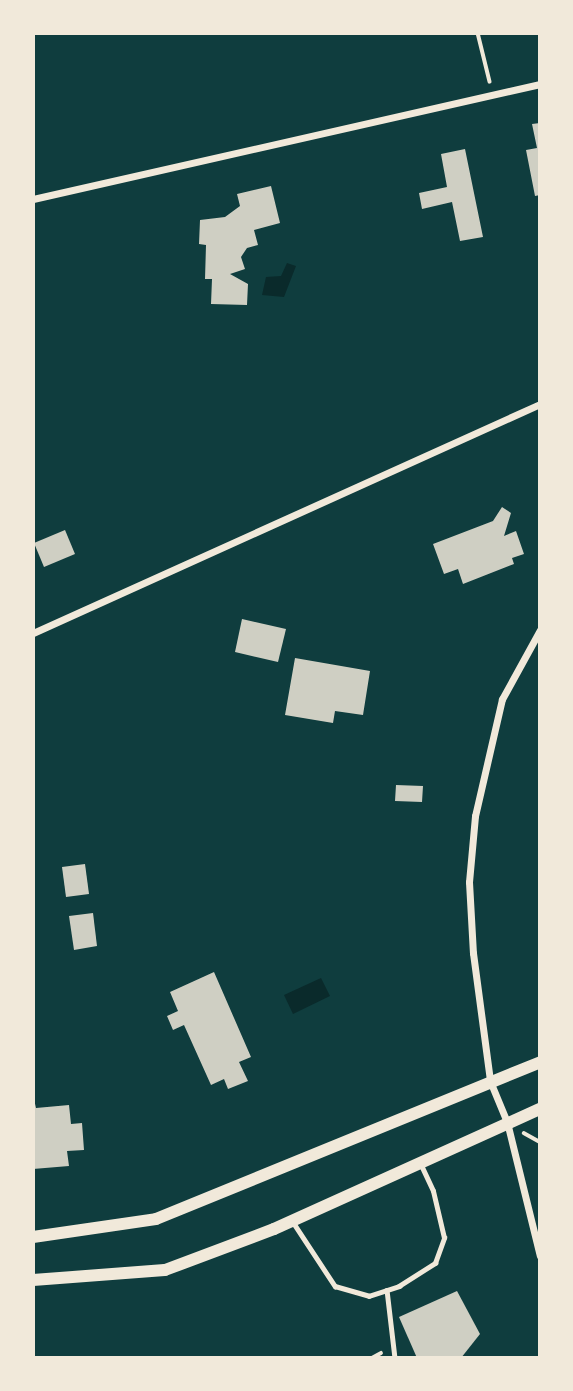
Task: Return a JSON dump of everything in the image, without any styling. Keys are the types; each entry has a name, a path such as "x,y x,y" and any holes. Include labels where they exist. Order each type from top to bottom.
{"main road":[{"path":"33,1237 156,1219 540,1062"},
{"path":"33,1280 164,1270 292,1221 540,1108"}],"street":[{"path":"33,199 540,84"},
{"path":"33,633 540,404"},
{"path":"540,630 502,699 475,816 468,882 473,953 490,1082 507,1122 540,1256"}],"lane":[{"path":"292,1221 335,1286 369,1296 387,1290 435,1263 444,1238 433,1191 419,1163"},
{"path":"387,1290 395,1358"}],"path":[{"path":"478,33 493,95"}],"water":[{"path":"287,263 296,266 284,297 262,295 266,277 281,276"},
{"path":"321,978 330,996 293,1014 284,995"}],"building":[{"path":"540,123 540,195 535,196 526,150 537,148 532,124"},
{"path":"465,149 483,237 460,241 452,202 422,209 419,193 447,187 441,154"},
{"path":"271,186 280,223 254,230 258,245 247,248 241,257 245,269 230,274 248,284 247,305 211,304 212,279 205,279 206,245 199,244 200,220 225,217 240,206 237,194"},
{"path":"502,507 511,513 504,536 516,531 524,554 512,558 514,564 463,584 458,569 444,574 433,544 493,521"},
{"path":"65,530 75,554 44,567 34,543"},
{"path":"242,619 286,629 278,662 235,652"},
{"path":"295,658 370,671 363,715 335,711 333,723 285,715"},
{"path":"396,785 423,786 422,802 395,801"},
{"path":"85,864 89,894 66,897 62,867"},
{"path":"93,913 97,946 74,950 69,916"},
{"path":"214,972 251,1057 239,1062 248,1081 228,1089 224,1079 211,1085 184,1025 173,1030 167,1016 178,1011 170,992"},
{"path":"33,1095 36,1108 69,1105 71,1124 82,1123 84,1150 67,1151 69,1166 33,1169"},
{"path":"457,1291 480,1334 461,1358 417,1358 399,1317"}]}
